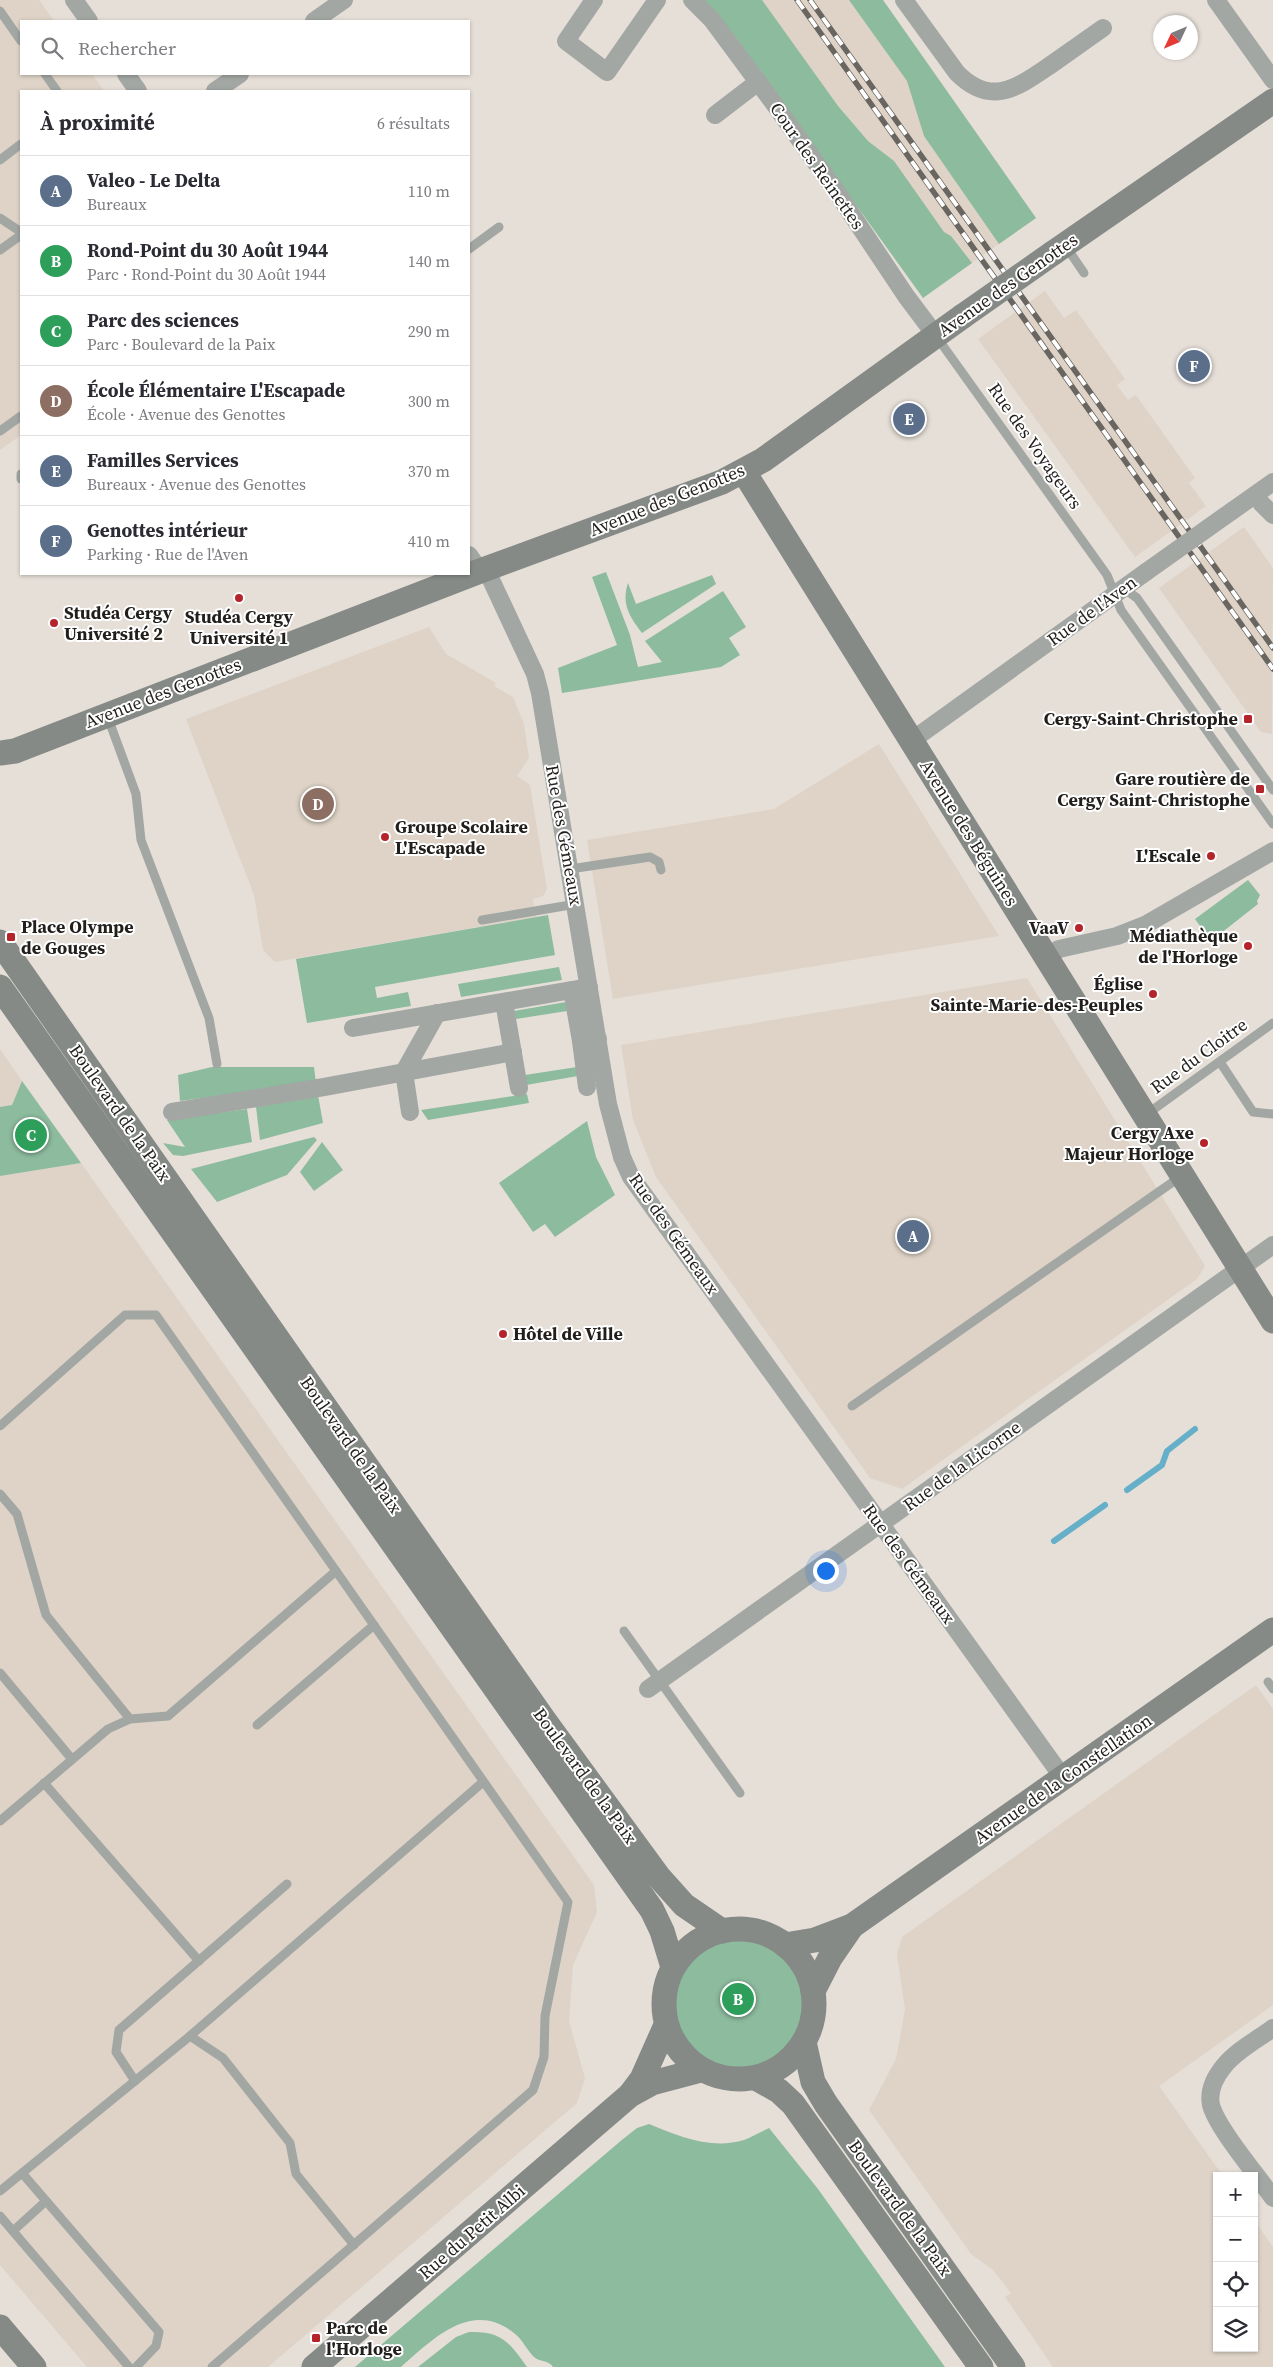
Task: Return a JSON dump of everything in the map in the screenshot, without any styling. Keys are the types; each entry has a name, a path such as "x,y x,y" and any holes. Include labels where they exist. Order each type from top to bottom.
{"street":[{"path":"74,0 88,20"},
{"path":"315,20 344,0"},
{"path":"594,0 566,40 607,72 658,0"},
{"name":"Cour des Reinettes","path":"692,0 712,20 758,82 836,191 906,296 936,336"},
{"path":"904,0 957,73 967,84 981,90 996,92 1018,88 1103,28"},
{"path":"1216,0 1273,80"},
{"path":"127,75 137,90"},
{"path":"216,90 239,75"},
{"path":"715,115 758,82"},
{"name":"Avenue des Genottes","path":"478,565 715,485 744,472 963,316 1273,100"},
{"name":"Avenue des Béguines","path":"744,472 911,741 1051,954 1145,1115 1273,1321"},
{"name":"Rue de l'Aven","path":"911,741 1273,482"},
{"name":"Rue des Gémeaux","path":"478,565 535,674 540,693 589,987 590,1040 622,1157 631,1176 1064,1779"},
{"name":"Avenue des Genottes","path":"5,756 453,575"},
{"path":"1051,954 1117,936 1145,925 1273,851"},
{"name":"Boulevard de la Paix","path":"0,942 363,1463 590,1783 671,1892 697,1916 722,1931"},
{"name":"Boulevard de la Paix","path":"0,987 652,1910 662,1931 673,1967"},
{"path":"353,1028 589,987"},
{"path":"572,990 590,1040 587,1087"},
{"path":"504,1002 519,1088"},
{"path":"410,1112 404,1072 437,1013"},
{"path":"172,1112 324,1087 513,1052"},
{"name":"Rue de la Licorne","path":"654,1685 1273,1245"},
{"name":"Avenue de la Constellation","path":"785,1945 815,1940 852,1926 1064,1779 1273,1630"},
{"name":"Avenue de la Constellation","path":"813,1991 830,1958 852,1926"},
{"path":"755,1930 785,1945 805,1969 813,1991 812,2023 804,2042 787,2062 773,2072 756,2078 732,2080 701,2070 679,2051 666,2025 664,1995 673,1967 694,1944 722,1931 755,1930"},
{"name":"Rue du Petit Albi","path":"630,2095 642,2079 666,2025"},
{"path":"1273,2028 1225,2065 1213,2083 1210,2092 1213,2108 1221,2125 1273,2198"},
{"name":"Boulevard de la Paix","path":"804,2042 814,2082 826,2104 1013,2367"},
{"name":"Rue du Petit Albi","path":"314,2367 630,2095 652,2083 701,2070"},
{"name":"Boulevard de la Paix","path":"756,2078 779,2091 793,2104 981,2367"},
{"path":"0,2327 34,2367"}],"lane":[{"path":"0,11 20,40"},
{"path":"46,75 56,90"},
{"path":"0,160 20,145"},
{"path":"0,218 20,232"},
{"path":"470,248 499,227"},
{"path":"0,250 20,234"},
{"path":"1059,249 1084,273"},
{"name":"Rue des Voyageurs","path":"936,336 1119,591 1137,598 1273,790"},
{"path":"0,431 20,417"},
{"name":"Rue des Voyageurs","path":"1119,591 1120,610 1273,824"},
{"path":"107,715 136,794 141,840 209,1018 217,1064"},
{"path":"570,870 650,857 659,862 661,870"},
{"path":"482,920 576,904"},
{"name":"Rue du Cloitre","path":"1145,1115 1273,1023"},
{"path":"1220,1062 1253,1112 1273,1114"},
{"path":"852,1406 1182,1176"},
{"path":"0,1426 125,1315 156,1315 568,1902 545,2016 544,2057 534,2090 212,2367"},
{"path":"0,1494 17,1514 46,1615 130,1719"},
{"path":"0,1821 108,1728 130,1719 168,1716 336,1571"},
{"path":"257,1725 374,1625"},
{"path":"624,1631 654,1685 740,1793"},
{"path":"0,1672 71,1758"},
{"path":"44,1782 199,1961"},
{"path":"0,2191 190,2036 483,1782"},
{"path":"135,2081 116,2052 119,2030 287,1884"},
{"path":"190,2036 223,2058 284,2135 290,2143 296,2174 354,2245"},
{"path":"22,2173 159,2332 156,2346 136,2367"},
{"path":"13,2231 46,2201"},
{"path":"0,2216 129,2367"}],"shaded area":[{"path":"0,0 39,0 53,20 20,20 20,75 93,75 103,90 20,90 20,436 0,450"},
{"path":"725,0 883,0 1036,218 929,293"},
{"path":"1045,291 1064,318 1076,310 1125,379 1117,385 1128,400 1136,395 1195,478 1189,483 1206,506 1135,557 978,339"},
{"path":"1244,527 1273,568 1272,734 1261,732 1159,588"},
{"name":"Groupe Scolaire L'Escapade","path":"429,627 446,654 496,683 494,686 513,697 524,724 529,758 517,776 530,785 547,889 543,896 533,899 536,917 275,962 263,950 254,895 186,719"},
{"path":"879,744 999,936 613,999 587,840 774,809"},
{"path":"1027,978 1205,1266 1197,1279 902,1489 870,1478 656,1177 633,1120 621,1045"},
{"path":"0,1049 22,1081 12,1105 0,1107"},
{"path":"81,1163 594,1885 597,1912 573,1965 569,2021 585,2078 577,2103 268,2367 87,2367 0,2265 0,1176"},
{"path":"1256,1685 1273,1709 1273,2005 1159,2086 1220,2172 1213,2172 1213,2352 1258,2352 1258,2226 1273,2247 1273,2367 1053,2367 1005,2297 1011,2293 993,2270 971,2254 869,2110 896,2059 905,2010 897,1954 902,1937"}],"green space":[{"path":"704,0 762,0 838,106 868,141 894,161 944,232 951,236 972,263 923,298 736,38"},
{"path":"849,0 883,0 1036,218 999,244 924,136 907,81"},
{"path":"606,572 630,635 638,667 662,662 645,641 723,591 746,627 729,638 740,655 721,667 562,693 558,668 617,645 592,577"},
{"path":"712,575 716,584 642,633 630,616 626,604 628,583 636,604"},
{"path":"1248,880 1260,895 1257,901 1258,904 1211,941 1195,919"},
{"path":"548,915 555,955 375,987 377,998 408,992 411,1006 307,1023 296,959"},
{"path":"559,967 562,980 461,997 458,984"},
{"path":"566,1002 567,1011 516,1019 514,1011"},
{"path":"212,1067 314,1067 316,1083 180,1101 178,1075"},
{"path":"577,1067 578,1076 526,1085 525,1075"},
{"path":"22,1081 81,1163 0,1176 0,1107 12,1105"},
{"path":"527,1094 529,1103 428,1120 421,1110"},
{"path":"318,1095 323,1123 260,1140 256,1107"},
{"path":"247,1109 252,1142 183,1156 173,1155 163,1143 185,1147 167,1120"},
{"path":"587,1121 596,1157 615,1195 555,1237 545,1224 533,1232 499,1183"},
{"path":"314,1137 317,1140 287,1175 217,1202 191,1169"},
{"path":"322,1142 343,1170 314,1191 300,1172"},
{"path":"739,1941 763,1946 775,1952 784,1960 792,1969 798,1981 803,2005 798,2029 792,2041 784,2050 775,2058 763,2064 739,2069 715,2064 703,2058 694,2050 686,2041 680,2029 675,2005 680,1981 686,1969 694,1960 703,1952 715,1946"},
{"path":"649,2124 695,2140 719,2143 732,2143 744,2140 769,2128 818,2189 945,2367 553,2367 549,2363 534,2357 514,2333 498,2324 483,2320 453,2327 439,2335 401,2367 355,2367 623,2139 637,2128"},
{"path":"469,2332 489,2334 504,2340 527,2367 418,2367 456,2337"}],"waterway":[{"path":"1127,1490 1162,1465 1167,1451 1195,1429"},
{"path":"1054,1541 1105,1505"}],"railway":[{"path":"797,0 1273,669"},
{"path":"810,0 1273,648"}],"place":[{"name":"Genottes intérieur","path":"1194,366"},
{"name":"Familles Services","path":"909,419"},
{"name":"Studéa Cergy Université 1","path":"239,598"},
{"name":"Studéa Cergy Université 2","path":"54,623"},
{"name":"Cergy-Saint-Christophe","path":"1248,719"},
{"name":"Gare routière de Cergy Saint-Christophe","path":"1260,789"},
{"name":"École Élémentaire L'Escapade","path":"318,804"},
{"name":"Groupe Scolaire L'Escapade","path":"385,837"},
{"name":"L'Escale","path":"1211,856"},
{"name":"VaaV","path":"1079,928"},
{"name":"Place Olympe de Gouges","path":"11,937"},
{"name":"Médiathèque de l'Horloge","path":"1248,946"},
{"name":"Église Sainte-Marie-des-Peuples","path":"1153,994"},
{"name":"Parc des sciences","path":"31,1135"},
{"name":"Cergy Axe Majeur Horloge","path":"1204,1143"},
{"name":"Valeo - Le Delta","path":"913,1236"},
{"name":"Hôtel de Ville","path":"503,1334"},
{"name":"Rond-Point du 30 Août 1944","path":"738,1999"},
{"name":"Parc de l'Horloge","path":"316,2338"}]}
